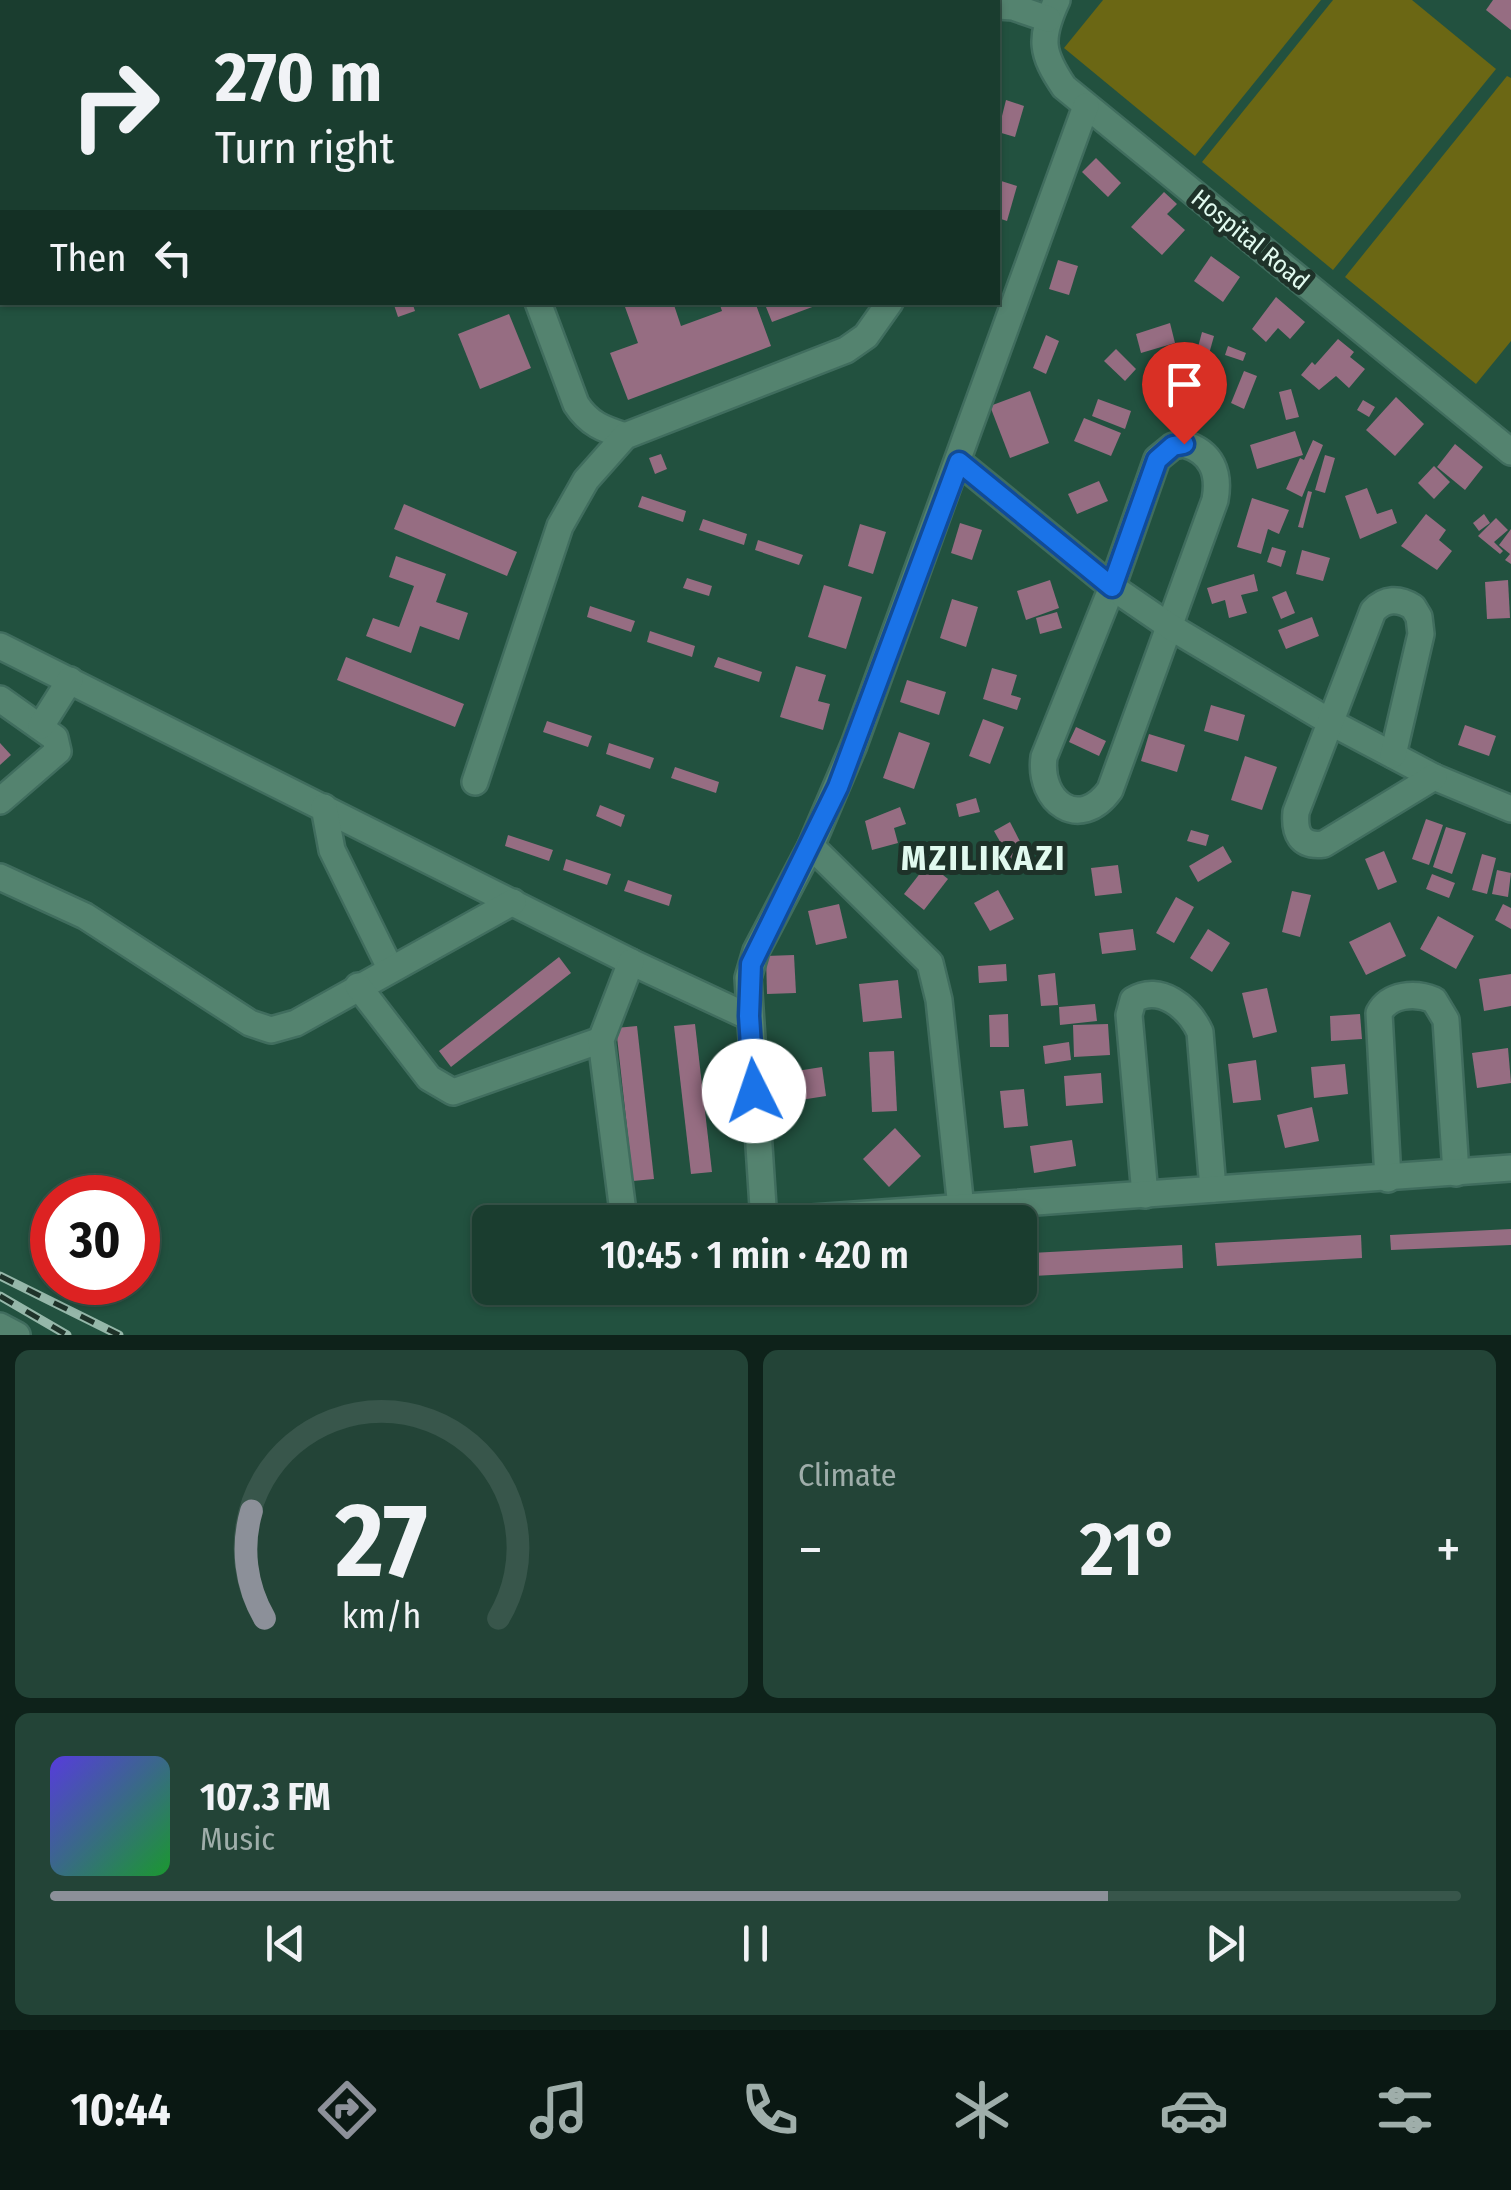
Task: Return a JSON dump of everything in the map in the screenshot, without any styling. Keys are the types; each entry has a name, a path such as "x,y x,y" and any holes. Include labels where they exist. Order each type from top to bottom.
{"street":[{"path":"1000,4 1052,9"},
{"name":"Hospital Road","path":"1052,9 1043,49 1064,88 1511,452"},
{"path":"763,1205 748,978 756,951 810,846 854,745 1086,106"},
{"path":"539,305 584,417 624,436"},
{"path":"474,782 560,526 586,480 624,436 846,350 866,336 888,305"},
{"path":"1173,446 1198,448 1208,456 1218,486 1169,626 1110,790 1092,808 1077,810 1052,799 1042,774 1044,758 1157,460 1173,446"},
{"path":"959,462 1112,587 1169,626 1332,723 1434,777 1511,809"},
{"path":"1394,755 1421,634 1419,617 1413,606 1403,601 1380,604 1373,610 1296,812 1300,840 1312,846 1324,844 1434,777"},
{"path":"0,646 631,962 749,1016"},
{"path":"41,726 70,680"},
{"path":"0,698 55,738 58,750 0,801"},
{"path":"324,807 332,850 390,968"},
{"path":"810,846 930,963 939,1000 960,1205"},
{"path":"0,877 86,916 261,1029 283,1029 513,902"},
{"path":"622,1205 601,1040 631,962"},
{"path":"358,986 429,1078 453,1092 601,1040"},
{"path":"1145,1195 1130,1014 1133,1000 1146,994 1160,995 1188,1010 1200,1032 1214,1189"},
{"path":"1388,1179 1379,1013 1388,1001 1412,996 1434,1000 1446,1020 1456,1174"},
{"path":"1003,1205 1511,1168"},
{"path":"0,1326 17,1335"}],"shaded area":[{"path":"1103,0 1321,0 1195,156 1064,48"},
{"path":"1333,0 1412,0 1496,69 1333,270 1202,162"},
{"path":"1507,76 1511,78 1511,341 1476,384 1345,277"}],"building":[{"path":"1493,0 1511,0 1511,30 1486,10"},
{"path":"1006,100 1024,106 1015,137 1000,133"},
{"path":"1096,158 1121,183 1108,197 1082,172"},
{"path":"1000,181 1017,186 1007,221 1000,219"},
{"path":"1164,192 1177,204 1167,214 1185,230 1162,255 1131,227"},
{"path":"1211,256 1240,277 1223,302 1194,281"},
{"path":"1058,260 1078,266 1069,295 1049,289"},
{"path":"1276,297 1305,322 1290,339 1278,328 1266,342 1252,329"},
{"path":"394,305 413,305 415,311 398,317"},
{"path":"674,305 681,326 722,311 720,305 756,305 771,346 628,400 610,353 638,343 625,307"},
{"path":"765,305 818,305 772,322"},
{"path":"509,314 531,368 480,389 458,334"},
{"path":"1170,323 1175,343 1141,353 1136,334"},
{"path":"1202,332 1214,336 1209,354 1197,351"},
{"path":"1046,335 1059,341 1046,374 1033,368"},
{"path":"1338,339 1354,352 1350,357 1365,369 1349,388 1336,376 1319,390 1301,375"},
{"path":"1228,346 1246,353 1243,361 1225,355"},
{"path":"1116,349 1136,369 1125,381 1104,361"},
{"path":"1244,371 1257,376 1244,409 1231,403"},
{"path":"1291,389 1299,417 1286,420 1279,392"},
{"path":"1030,391 1049,443 1010,458 990,406"},
{"path":"1396,397 1424,424 1395,456 1366,430"},
{"path":"1098,399 1131,411 1125,429 1092,416"},
{"path":"1363,400 1375,407 1369,417 1357,410"},
{"path":"1084,418 1121,433 1111,456 1074,441"},
{"path":"1295,431 1303,455 1257,469 1250,445"},
{"path":"1313,440 1323,445 1302,497 1286,489"},
{"path":"1455,444 1483,467 1465,490 1437,467"},
{"path":"661,454 667,469 655,474 649,458"},
{"path":"1325,455 1335,458 1325,493 1315,490"},
{"path":"1434,466 1450,482 1434,499 1418,483"},
{"path":"1099,481 1108,501 1077,514 1068,494"},
{"path":"1367,488 1377,514 1392,509 1397,523 1360,539 1345,496"},
{"path":"1308,491 1312,492 1303,528 1298,527"},
{"path":"642,496 686,511 683,522 638,507"},
{"path":"1252,498 1289,510 1279,534 1268,529 1261,554 1237,547"},
{"path":"404,504 517,552 507,576 394,529"},
{"path":"1426,514 1446,530 1439,540 1452,551 1437,570 1401,546"},
{"path":"1484,514 1490,523 1479,531 1473,523"},
{"path":"1496,518 1508,530 1494,542 1503,551 1500,554 1478,536"},
{"path":"703,519 747,534 744,545 699,530"},
{"path":"960,523 982,530 972,560 951,553"},
{"path":"860,524 886,532 873,574 848,566"},
{"path":"1511,529 1511,564 1505,560 1510,554 1499,545"},
{"path":"758,540 803,555 799,565 755,550"},
{"path":"1272,547 1286,551 1281,567 1267,562"},
{"path":"1302,550 1330,558 1323,581 1296,574"},
{"path":"396,556 446,574 436,602 468,613 459,640 420,626 411,653 366,636 373,618 399,627 414,586 389,577"},
{"path":"1254,574 1258,591 1241,595 1247,613 1229,618 1225,600 1212,604 1207,588"},
{"path":"687,578 712,586 709,596 683,588"},
{"path":"1050,580 1059,608 1026,620 1017,591"},
{"path":"1508,580 1510,618 1487,619 1485,582"},
{"path":"824,585 862,597 846,649 808,637"},
{"path":"1286,591 1295,613 1281,619 1272,597"},
{"path":"952,599 978,607 966,647 940,638"},
{"path":"590,606 635,621 631,632 587,617"},
{"path":"1057,612 1062,628 1040,634 1036,618"},
{"path":"1312,617 1319,636 1286,649 1278,630"},
{"path":"650,631 695,646 692,657 647,642"},
{"path":"346,657 464,704 455,727 337,680"},
{"path":"718,657 762,672 759,682 714,667"},
{"path":"796,666 826,675 818,701 830,704 823,730 780,717"},
{"path":"992,668 1017,675 1011,695 1021,698 1017,710 983,699"},
{"path":"907,680 946,692 939,715 900,702"},
{"path":"1211,705 1245,715 1238,741 1204,731"},
{"path":"983,719 1004,727 990,764 969,756"},
{"path":"547,721 592,736 588,747 543,732"},
{"path":"1465,725 1496,736 1489,756 1458,745"},
{"path":"1076,727 1106,741 1099,756 1069,742"},
{"path":"899,732 930,743 914,789 883,778"},
{"path":"1149,734 1185,745 1177,772 1141,761"},
{"path":"0,743 11,755 0,765"},
{"path":"609,743 654,758 650,769 606,754"},
{"path":"1245,756 1277,767 1262,810 1231,800"},
{"path":"675,767 719,782 716,793 671,778"},
{"path":"976,798 980,812 959,817 956,804"},
{"path":"600,805 625,815 621,827 596,816"},
{"path":"900,807 906,824 894,828 898,843 872,850 865,821"},
{"path":"1426,819 1443,825 1429,865 1412,859"},
{"path":"1010,822 1026,853 1011,861 994,831"},
{"path":"1446,827 1466,833 1452,874 1433,867"},
{"path":"1191,830 1209,835 1206,846 1187,841"},
{"path":"508,835 553,850 549,861 505,846"},
{"path":"1223,846 1232,862 1198,882 1189,866"},
{"path":"1384,851 1397,882 1378,890 1365,859"},
{"path":"1482,854 1496,858 1487,894 1472,890"},
{"path":"566,859 611,874 607,885 563,870"},
{"path":"928,863 948,879 924,910 904,894"},
{"path":"1118,865 1122,893 1095,896 1091,868"},
{"path":"1497,870 1511,873 1508,897 1492,894"},
{"path":"1432,874 1455,883 1449,898 1426,889"},
{"path":"628,880 672,895 669,906 624,891"},
{"path":"998,890 1014,919 990,931 974,903"},
{"path":"1292,891 1311,895 1300,937 1282,932"},
{"path":"1176,897 1194,907 1174,943 1156,933"},
{"path":"839,904 847,938 816,945 808,911"},
{"path":"1503,904 1511,908 1511,929 1495,920"},
{"path":"1438,916 1474,936 1456,969 1420,949"},
{"path":"1390,922 1406,956 1366,975 1349,942"},
{"path":"1133,929 1136,950 1102,954 1099,933"},
{"path":"1208,929 1230,943 1212,972 1190,958"},
{"path":"794,955 796,993 767,994 766,956"},
{"path":"559,957 571,973 451,1067 439,1051"},
{"path":"1006,964 1007,981 979,983 978,966"},
{"path":"1055,973 1058,1005 1041,1006 1038,975"},
{"path":"1511,974 1511,1006 1484,1011 1479,979"},
{"path":"898,980 902,1018 863,1022 859,984"},
{"path":"1267,988 1277,1032 1253,1038 1242,993"},
{"path":"1095,1004 1097,1021 1060,1025 1059,1007"},
{"path":"1008,1014 1009,1047 990,1047 989,1015"},
{"path":"1360,1014 1362,1039 1331,1041 1330,1016"},
{"path":"695,1024 712,1172 691,1174 674,1026"},
{"path":"1108,1024 1110,1055 1074,1057 1073,1025"},
{"path":"637,1026 654,1179 633,1181 616,1028"},
{"path":"1069,1042 1071,1060 1045,1064 1043,1046"},
{"path":"1508,1048 1511,1083 1477,1088 1472,1053"},
{"path":"894,1051 897,1111 872,1112 869,1052"},
{"path":"1256,1060 1261,1100 1233,1103 1228,1064"},
{"path":"1345,1064 1348,1094 1314,1098 1311,1067"},
{"path":"822,1067 826,1096 794,1101 790,1072"},
{"path":"1101,1073 1103,1103 1066,1106 1064,1076"},
{"path":"1024,1089 1028,1126 1004,1128 1000,1091"},
{"path":"1312,1107 1319,1141 1285,1148 1277,1115"},
{"path":"895,1128 921,1156 889,1187 863,1159"},
{"path":"1072,1140 1076,1166 1034,1173 1030,1146"},
{"path":"1511,1229 1511,1245 1391,1250 1390,1235"},
{"path":"1361,1235 1362,1258 1217,1266 1215,1243"},
{"path":"1182,1245 1183,1268 1037,1276 1037,1253"}],"railway":[{"path":"0,1276 119,1335"},
{"path":"0,1296 67,1335"}],"district":[{"name":"MZILIKAZI","path":"984,858"}],"route":[{"path":"754,1091 748,978 751,964 838,787 959,462 1112,587 1157,460 1163,451 1184,444"}]}
